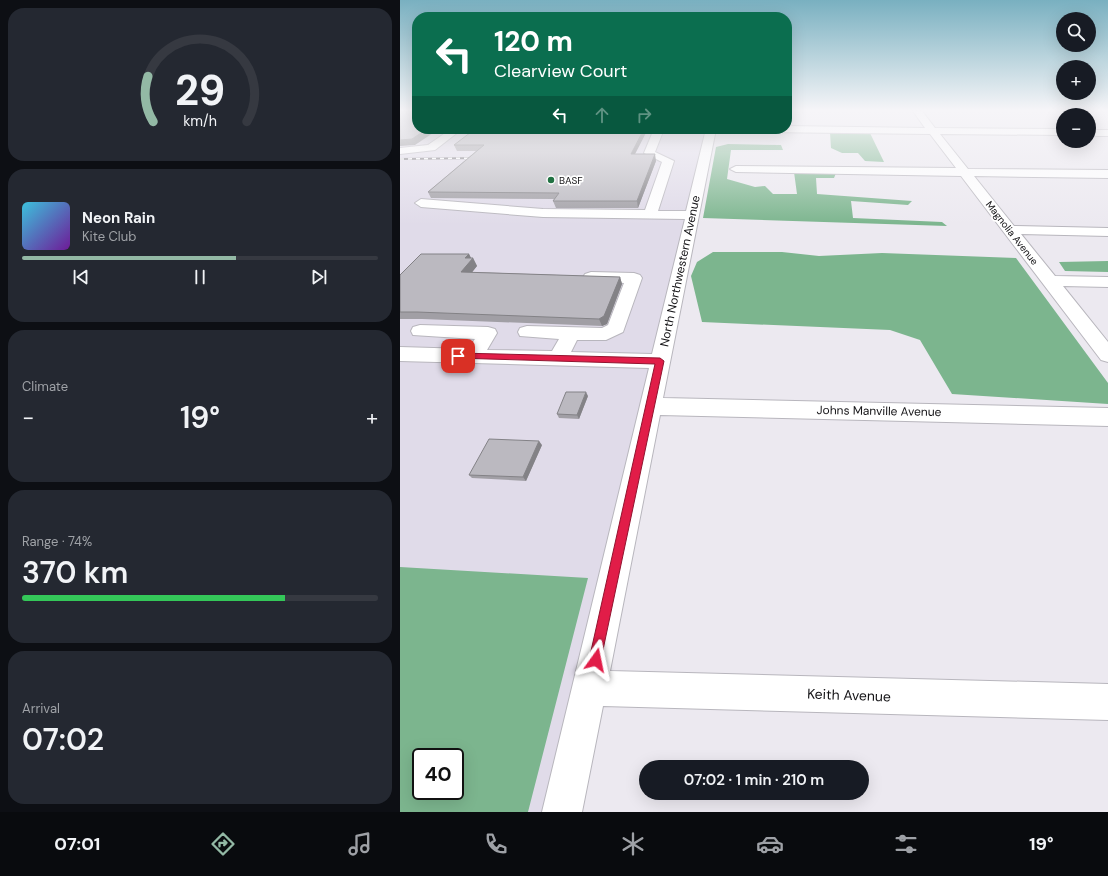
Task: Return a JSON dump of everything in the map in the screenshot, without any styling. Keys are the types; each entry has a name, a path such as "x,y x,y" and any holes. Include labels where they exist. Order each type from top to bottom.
{"street":[{"path":"400,152 424,149"},
{"path":"650,215 668,161 649,153 651,149"},
{"name":"North Northwestern Avenue","path":"562,812 707,149"},
{"name":"Magnolia Avenue","path":"946,149 1108,354"},
{"path":"736,169 1108,174"},
{"path":"421,203 543,213 692,215"},
{"path":"1010,230 1108,232"},
{"path":"527,332 606,334 616,328 634,278 572,277"},
{"path":"1050,281 1108,282"},
{"path":"420,331 488,333 473,356"},
{"path":"558,358 571,334"},
{"path":"400,354 660,361"},
{"name":"Johns Manville Avenue","path":"650,406 1108,417"},
{"name":"Keith Avenue","path":"589,688 1108,702"}],"shaded area":[{"path":"400,149 709,149 569,812 400,812"}],"green space":[{"path":"716,149 783,149 731,150 727,179 755,187 765,186 773,194 797,194 794,172 836,173 834,178 816,178 817,194 912,201 908,205 851,201 853,218 942,222 947,226 703,218"},
{"path":"833,149 878,149 884,162 865,161 858,153 842,153"},
{"path":"713,252 782,252 819,256 882,253 1016,258 1108,383 1108,404 952,394 920,340 890,330 702,322 691,276 697,262"},
{"path":"1108,261 1108,272 1065,271 1059,262"},
{"path":"400,567 588,578 528,812 400,812"}],"building":[{"name":"BASF","path":"479,149 634,149 631,154 655,154 637,201 553,201 559,193 428,192"},
{"path":"421,254 469,254 465,258 473,258 461,272 620,277 604,316 599,319 400,312 400,275"},
{"path":"566,392 586,392 577,415 557,414"},
{"path":"489,439 539,441 523,477 469,475"}],"railway":[{"path":"400,159 479,158"}],"place":[{"name":"BASF","path":"551,180"}],"route":[{"path":"458,356 660,361 596,660"}]}
